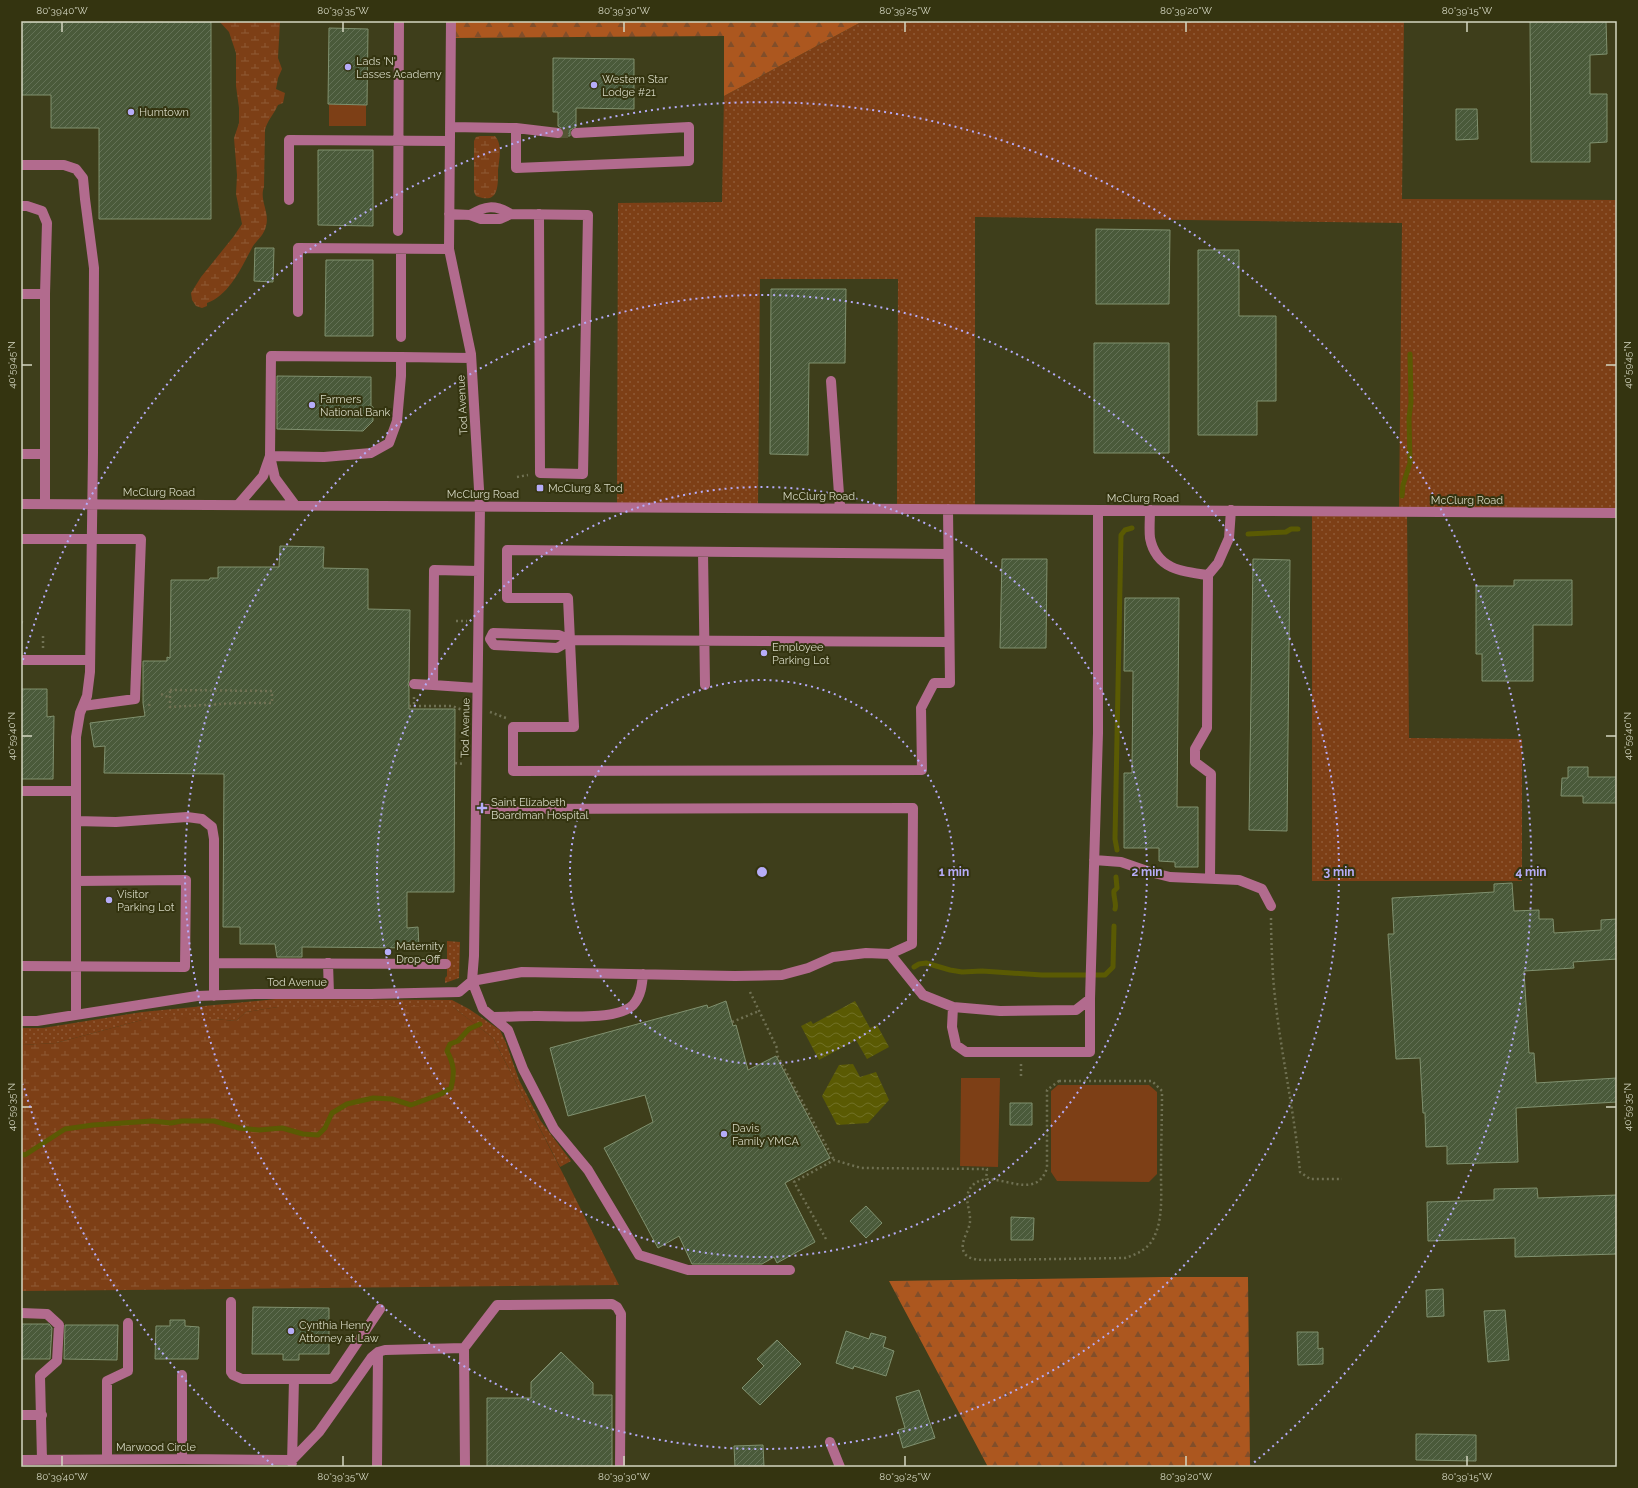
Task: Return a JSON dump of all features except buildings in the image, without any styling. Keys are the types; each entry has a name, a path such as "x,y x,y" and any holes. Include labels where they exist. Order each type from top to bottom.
{"street":[{"path":"398,231 399,21"},
{"name":"Tod Avenue","path":"21,1021 37,1021 197,996 459,992 472,981 474,956 480,506 471,358 449,249 451,21"},
{"path":"450,126 516,128 558,133"},
{"path":"516,128 516,168 689,161 689,127 576,133"},
{"path":"289,200 288,140 450,141"},
{"path":"21,166 64,166 76,169 83,178 94,268 90,660 87,696 80,713 76,738 76,1015"},
{"path":"21,206 42,211 47,223 45,294 44,504"},
{"path":"449,214 470,215 483,207 502,209 511,214 539,214 588,215 584,474 540,473 539,214"},
{"path":"298,312 298,248 449,249"},
{"path":"401,248 401,337"},
{"path":"21,294 45,294"},
{"path":"295,505 275,478 270,456 270,356 471,358"},
{"path":"270,456 324,457 371,452 390,443 397,421 401,357"},
{"path":"830,381 840,508"},
{"path":"21,454 45,454"},
{"path":"238,505 263,476 270,456"},
{"name":"McClurg Road","path":"21,504 1617,513"},
{"path":"948,509 950,683 934,683 921,708 922,770 514,771 513,726 574,727 568,598 507,598 507,550 948,554"},
{"path":"952,1007 952,1028 956,1045 966,1052 1090,1052 1090,986 1098,733 1098,510"},
{"path":"1150,510 1150,538 1156,553 1164,564 1184,572 1208,575"},
{"path":"1210,878 1211,774 1195,762 1195,749 1208,728 1208,575 1218,563 1229,538 1230,510"},
{"path":"21,538 141,539 135,699 82,706"},
{"path":"703,552 706,685"},
{"path":"433,685 434,570 479,571"},
{"path":"478,638 490,639 494,644 557,648 570,640 950,642"},
{"path":"21,660 90,660"},
{"path":"414,684 477,688"},
{"path":"21,791 76,791"},
{"path":"476,809 913,808 912,944 890,954 866,953 833,957 808,968 782,975 735,976 522,972 472,981 483,1009 508,1030 523,1069 554,1129 588,1170 639,1255 688,1270 790,1270"},
{"path":"76,821 116,822 187,817 202,819 212,827 214,839 214,996"},
{"path":"1094,860 1122,862 1170,877 1239,880 1262,889 1271,906"},
{"path":"21,966 185,967 186,880 76,881"},
{"path":"890,954 923,995 952,1007 1000,1011 1076,1010 1090,999"},
{"path":"214,963 446,964"},
{"path":"328,963 329,994"},
{"path":"494,1017 582,1017 620,1013 632,1006 641,993 643,974"},
{"path":"232,1302 233,1375 242,1379 330,1379 334,1377 380,1310"},
{"path":"465,1467 464,1348 497,1305 612,1304 618,1307 621,1314 620,1467"},
{"path":"21,1313 47,1314 59,1326 57,1361 40,1376 42,1460"},
{"path":"107,1459 107,1381 128,1371 128,1323"},
{"path":"294,1465 372,1357 378,1352 385,1350 464,1348"},
{"path":"377,1467 378,1352"},
{"path":"176,1461 182,1375"},
{"path":"294,1379 294,1465"},
{"path":"21,1415 42,1415"},
{"path":"830,1442 840,1467"},
{"name":"Marwood Circle","path":"21,1460 84,1463 107,1459 294,1465"}],"path":[{"path":"456,621 467,621"},
{"path":"43,636 43,648"},
{"path":"170,690 272,691 272,703 238,703 170,707 170,698 170,690"},
{"path":"161,694 170,698"},
{"path":"149,704 150,708"},
{"path":"409,706 452,706"},
{"path":"455,763 468,764"},
{"path":"1271,906 1273,976 1280,1032 1297,1134 1300,1172 1310,1179 1342,1179"},
{"path":"750,992 776,1048 777,1055 834,1160 861,1168 986,1169 986,1180"},
{"path":"732,1022 758,1011"},
{"path":"1021,1061 1021,1076"},
{"path":"1059,1081 1152,1081 1162,1091 1160,1220 1156,1235 1149,1245 1138,1254 1125,1258 1108,1259 975,1260 965,1255 962,1249 970,1222 966,1198 968,1192 974,1184 984,1179 986,1180 1027,1185 1038,1183 1045,1176 1047,1168 1047,1090 1059,1081"},
{"path":"826,1239 794,1182 834,1160"}],"green space":[{"path":"219,21 280,21 278,58 282,69 278,78 276,89 285,93 283,103 278,105 265,130 263,197 267,221 265,229 253,246 240,271 229,287 222,294 207,303 207,306 202,308 196,306 192,300 191,293 201,277 242,224 236,194 237,175 234,138 239,123 239,108 236,86 236,53 229,32"},
{"path":"451,21 863,21 724,96 724,36 452,38"},
{"path":"863,21 1404,21 1402,199 1617,200 1617,513 1407,512 1409,738 1522,739 1522,881 1312,881 1312,511 1399,511 1402,223 975,217 975,509 897,508 898,279 760,279 758,507 617,506 618,203 722,202 724,96"},
{"path":"329,104 366,105 366,126 329,126"},
{"path":"495,136 500,148 497,188 493,196 489,198 476,196 474,192 474,141 476,137"},
{"path":"447,941 460,942 459,978 445,983 445,978 447,976"},
{"path":"276,999 452,1000 469,1009 500,1030 519,1080 540,1120 571,1161 560,1167 493,1038 453,1007 278,1007 246,1012 236,1021 214,1019 142,1020 56,1043 21,1045 21,1028 43,1028 142,1012"},
{"path":"278,1007 453,1007 493,1038 619,1285 21,1291 21,1045 56,1043 142,1020 182,1016 236,1021 246,1012"},
{"path":"961,1078 1000,1078 998,1167 960,1166"},
{"path":"1058,1085 1149,1085 1157,1092 1157,1174 1149,1182 1057,1181 1051,1172 1051,1091"},
{"path":"1248,1277 1250,1467 988,1467 889,1281"}],"water":[{"path":"855,1001 870,1028 877,1025 889,1047 867,1059 856,1040 819,1060 801,1026 811,1021 813,1024"},
{"path":"853,1064 860,1077 876,1072 889,1100 868,1123 837,1125 822,1096 839,1065"}],"waterway":[{"path":"1402,496 1403,485 1410,463 1410,354"},
{"path":"1117,850 1115,839 1121,535 1125,530 1132,528"},
{"path":"1248,534 1286,532 1291,529 1298,529"},
{"path":"1115,909 1116,905 1114,891 1117,888 1116,877"},
{"path":"914,967 919,964 926,963 962,972 982,971 1042,975 1105,975 1113,967 1114,926"},
{"path":"21,1154 25,1155 65,1129 93,1125 152,1121 171,1123 182,1121 214,1121 239,1128 259,1130 282,1128 303,1134 318,1135 325,1128 332,1113 347,1104 373,1098 392,1099 411,1105 441,1094 451,1088 453,1069 447,1051 450,1044 458,1041 469,1029 480,1024"}],"tunnel":[{"path":"558,133 576,133"}],"place":[{"name":"Lads 'N' Lasses Academy","path":"348,67"},
{"name":"Western Star Lodge #21","path":"594,85"},
{"name":"Humtown","path":"131,112"},
{"name":"Farmers National Bank","path":"312,405"},
{"name":"McClurg & Tod","path":"540,488"},
{"name":"Employee Parking Lot","path":"764,653"},
{"name":"Saint Elizabeth Boardman Hospital","path":"482,808"},
{"name":"Visitor Parking Lot","path":"109,900"},
{"name":"Maternity Drop-Off","path":"388,952"},
{"name":"Davis Family YMCA","path":"724,1134"},
{"name":"Cynthia Henry Attorney at Law","path":"291,1331"}]}
